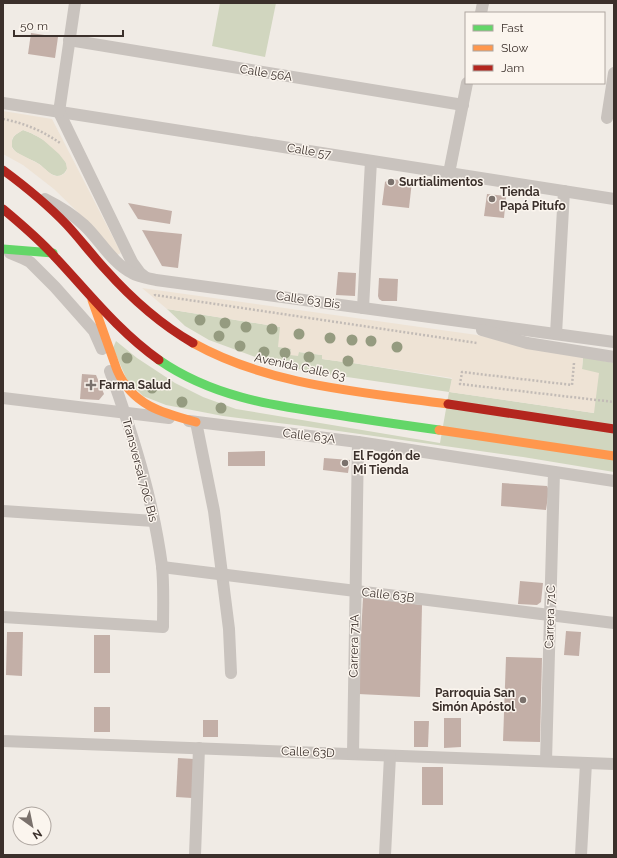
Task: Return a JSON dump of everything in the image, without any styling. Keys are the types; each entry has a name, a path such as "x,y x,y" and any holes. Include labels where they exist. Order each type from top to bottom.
{"main road":[{"name":"Avenida Calle 63","path":"3,170 32,192 61,219 121,286 159,319 206,350 233,362 262,373 320,386 614,429"},
{"path":"3,209 34,234 134,340 168,366 212,389 232,396 288,408 614,456"},
{"path":"3,250 52,253"},
{"path":"90,295 119,376 124,385 141,401 153,408 175,417 196,422"}],"street":[{"path":"76,3 69,40 59,112 132,262 140,273 146,278"},
{"name":"Calle 56A","path":"69,40 462,105"},
{"path":"607,118 614,73"},
{"path":"449,173 467,84"},
{"name":"Calle 57","path":"3,103 614,199"},
{"path":"363,308 371,161"},
{"path":"556,334 564,191"},
{"name":"Calle 63 Bis","path":"32,192 62,208 73,216 121,266 133,274 146,278 614,342"},
{"name":"Transversal 70C Bis","path":"3,250 22,258 33,265 86,321 98,338 125,413 142,469 154,521 162,567 163,627 3,617"},
{"path":"454,320 516,341 614,357"},
{"name":"Calle 63A","path":"3,398 358,442 614,481"},
{"path":"196,422 214,511 229,629 231,673"},
{"name":"Carrera 71A","path":"353,754 358,442"},
{"name":"Carrera 71C","path":"546,761 554,472"},
{"path":"3,511 154,521"},
{"name":"Calle 63B","path":"162,567 614,623"},
{"name":"Calle 63D","path":"3,741 614,764"},
{"path":"195,855 199,748"},
{"path":"386,855 390,756"},
{"path":"581,855 586,763"}],"path":[{"path":"3,119 32,127 51,137 64,149"},
{"path":"155,295 485,345"},
{"path":"575,359 572,385 462,372 460,384 614,402"}],"green space":[{"path":"220,3 276,3 265,57 212,46"},
{"path":"23,130 41,139 59,152 67,164 67,169 62,175 57,176 52,174 39,164 13,149 13,137"},
{"path":"167,309 280,327 291,349 290,354 299,352 322,355 322,359 344,362 345,357 353,358 353,363 452,379 450,392 594,413 582,369 583,357 614,363 614,472 523,457 223,416 166,405 143,396 127,380 113,348 116,341 137,358 175,383 203,397 236,409 440,443 449,392 320,373 298,369 258,358 209,340 185,326"}],"shaded area":[{"path":"3,111 52,119 121,253 117,255 87,221 54,189 23,165 3,154","holes":["23,130 42,139 59,154 66,163 67,169 65,173 60,176 55,176 39,164 16,152 12,148 12,139 15,135"]},
{"path":"142,288 477,335 583,357 582,369 599,373 594,413 449,392 452,378 353,363 353,358 345,357 344,362 322,359 322,355 299,352 298,356 290,355 291,349 278,347 280,327 167,309"}],"building":[{"path":"31,33 58,37 55,58 28,54"},
{"path":"389,179 412,181 409,208 382,205 385,182"},
{"path":"487,194 506,196 504,218 484,216"},
{"path":"128,203 172,211 170,224 138,219"},
{"path":"142,230 182,234 178,268 162,266"},
{"path":"338,272 356,273 355,296 336,295"},
{"path":"379,278 398,279 397,301 382,301 379,299"},
{"name":"Farma Salud","path":"82,374 96,375 104,394 99,400 80,399"},
{"path":"265,451 265,466 228,466 228,452"},
{"path":"324,458 350,460 348,473 323,470"},
{"path":"502,483 547,486 549,490 546,510 501,506"},
{"path":"520,581 543,583 541,602 537,605 518,604"},
{"path":"363,597 422,605 420,697 358,694"},
{"path":"566,631 581,632 579,656 564,655"},
{"path":"7,632 23,632 22,676 6,675"},
{"path":"94,635 110,635 110,673 94,673"},
{"name":"Parroquia San Simón Apóstol","path":"506,657 542,658 540,742 503,741"},
{"path":"94,707 110,707 110,732 94,732"},
{"path":"444,718 461,718 461,747 444,748"},
{"path":"203,720 218,720 218,737 203,737"},
{"path":"414,721 429,721 428,747 414,747"},
{"path":"178,758 194,759 192,798 176,797"},
{"path":"422,767 443,767 443,805 422,805"}],"traffic: fast":[{"path":"3,249 53,253"},
{"path":"159,360 199,382 220,391 241,397 285,407 439,430"}],"traffic: slow":[{"path":"92,300 117,370 123,382 131,392 149,406 171,415 196,422"},
{"path":"193,343 253,369 285,378 350,391 448,404"},
{"path":"439,430 614,456"}],"traffic: jam":[{"path":"3,170 36,196 60,218 105,269 135,300 157,319 193,343"},
{"path":"3,209 43,244 104,311 130,337 159,360"},
{"path":"448,404 614,429"}],"place":[{"name":"Surtialimentos","path":"391,182"},
{"name":"Tienda Papá Pitufo","path":"492,199"},
{"name":"Farma Salud","path":"91,385"},
{"name":"El Fogón de Mi Tienda","path":"345,463"},
{"name":"Parroquia San Simón Apóstol","path":"523,700"}]}
